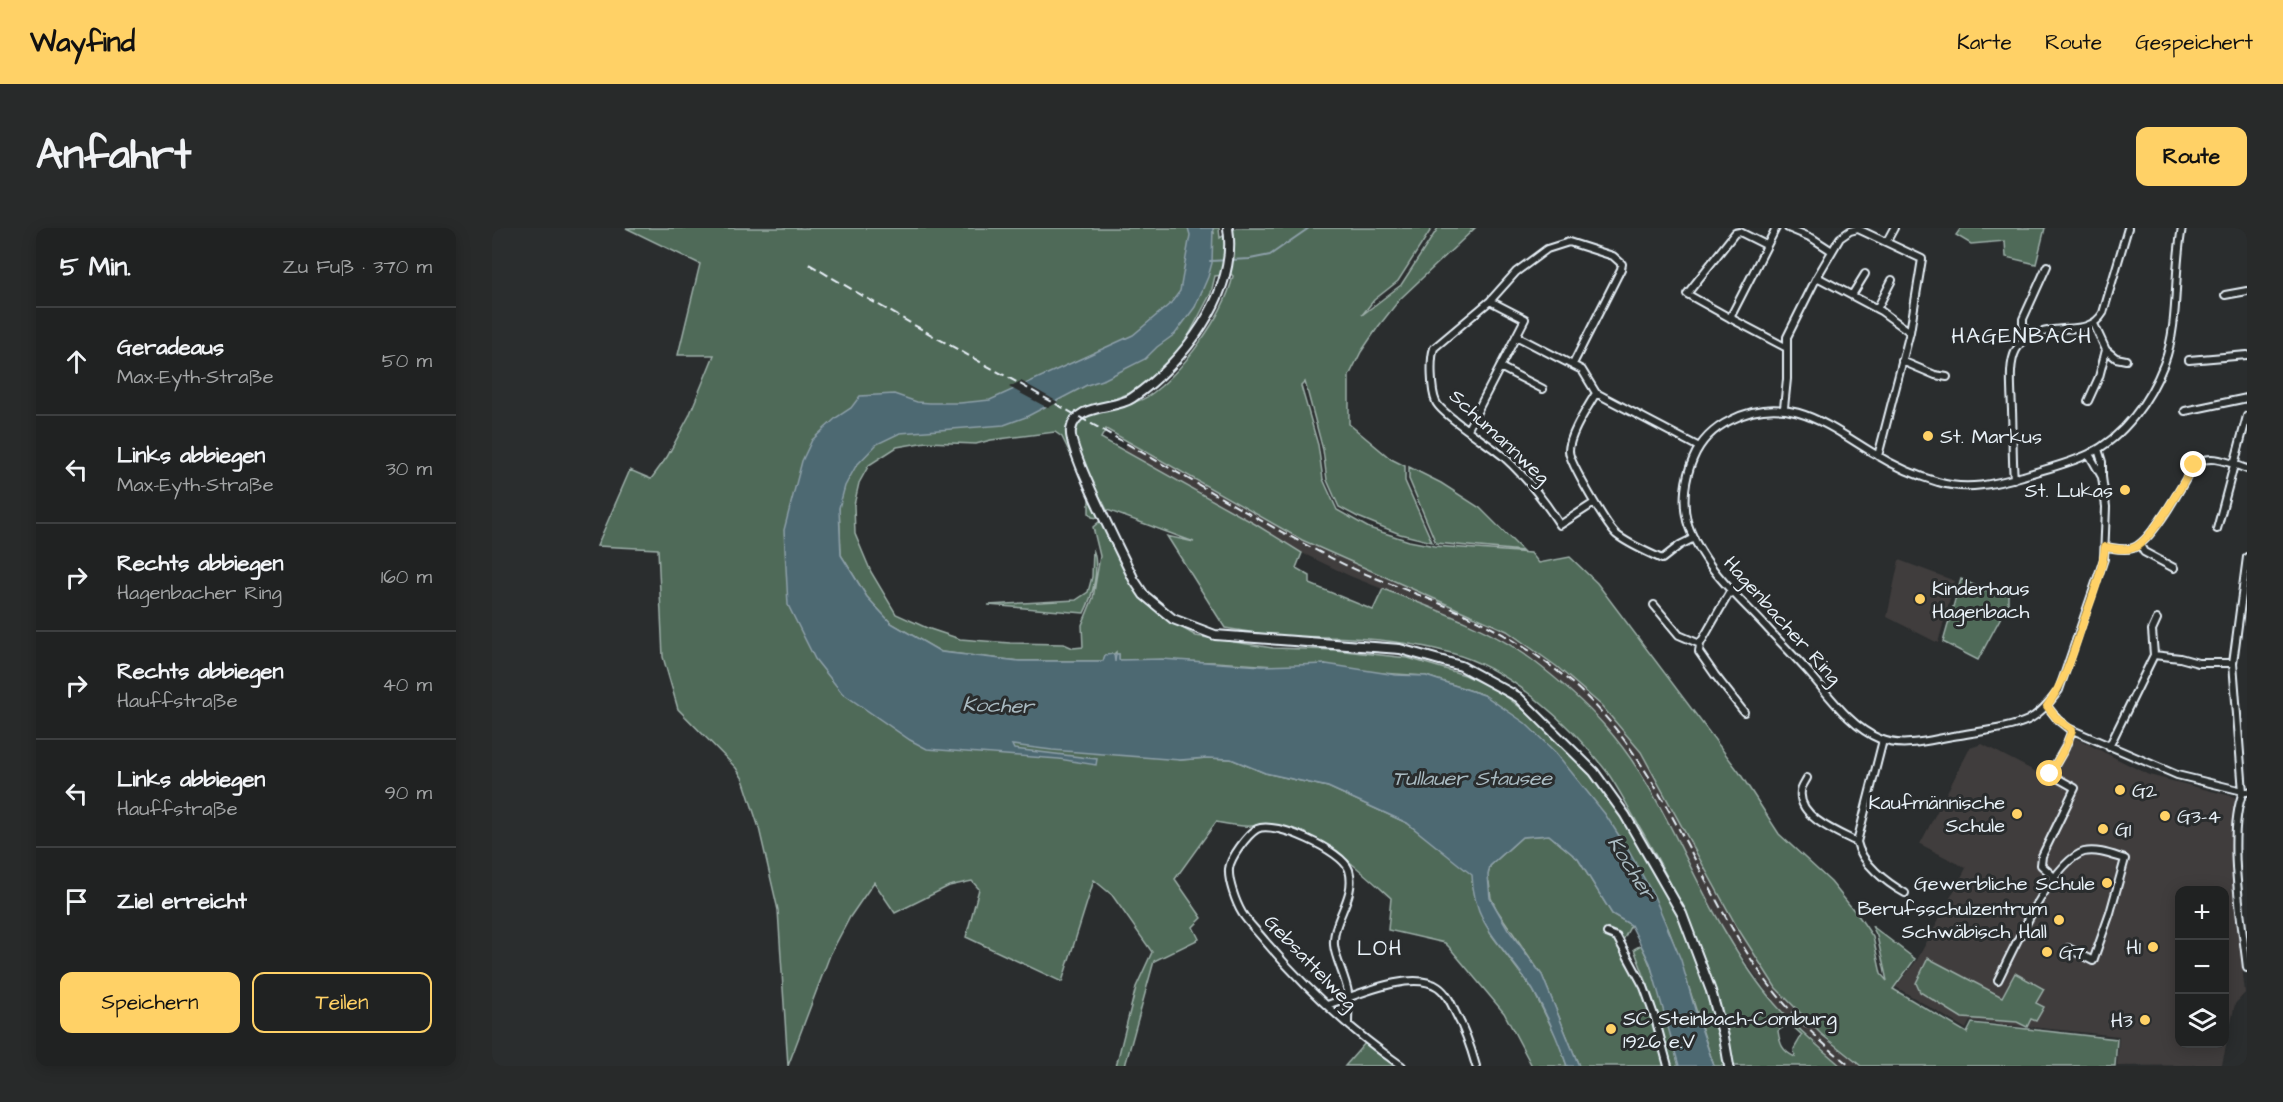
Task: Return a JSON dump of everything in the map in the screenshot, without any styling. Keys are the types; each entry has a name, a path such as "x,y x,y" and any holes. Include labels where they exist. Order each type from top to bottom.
{"street":[{"path":"1228,228 1226,270 1218,296 1179,358 1130,400 1084,413 1071,427 1070,434 1081,465 1134,580 1144,595 1173,620 1215,635 1400,649 1461,666 1518,697 1594,772 1625,815 1676,904 1711,991 1724,1037 1729,1066"},
{"path":"1730,318 1776,228"},
{"path":"1788,228 1812,238 1832,251"},
{"path":"1887,241 1894,228"},
{"path":"2014,478 2009,376 2018,346 2027,338 2043,330 2083,328 2096,323 2103,313 2128,228"},
{"path":"2098,449 2139,411 2164,364 2170,341 2182,228"},
{"path":"1784,408 1787,337 1817,277 1840,238 1858,229 1923,259 1910,332 1878,456"},
{"path":"1766,245 1740,232 1735,233 1687,294 1787,348"},
{"name":"Schumannweg","path":"1573,364 1622,269 1622,264 1613,256 1569,242 1547,249 1516,272 1490,301 1434,348 1431,355 1436,403 1442,411 1507,460 1541,496 1560,525 1594,503"},
{"path":"2027,338 2023,319 2047,266"},
{"path":"1852,296 1864,274"},
{"path":"1817,277 1876,309 1910,332"},
{"path":"1876,309 1892,280"},
{"path":"2225,295 2247,291"},
{"path":"1468,429 1525,319 1490,301"},
{"path":"2096,323 2106,350 2116,358 2126,360"},
{"path":"1516,336 1582,370 1596,393 1699,447"},
{"path":"2088,400 2099,377 2106,350"},
{"path":"2189,360 2247,355"},
{"path":"1902,361 1935,375 1947,377"},
{"path":"1500,367 1542,389"},
{"path":"1596,393 1575,431 1568,450 1594,503 1615,534 1662,559 1680,545 1694,538"},
{"path":"2185,411 2247,398"},
{"name":"Hagenbacher Ring","path":"1784,408 1827,424 1878,456 1927,478 1959,487 1986,486 2089,454 2098,449 2102,462 2106,507 2105,547 2100,574 2067,671 2059,690 2047,706 2023,722 1996,728 1910,743 1883,740 1865,732 1711,567 1687,522 1684,500 1687,477 1699,447 1706,437 1726,422 1756,410 1784,408"},
{"path":"2217,530 2247,416"},
{"name":"Hagenbacher Ring","path":"2089,454 2102,477"},
{"path":"2105,547 2127,550 2140,545 2151,534 2194,465 2200,460 2215,458 2247,469"},
{"path":"1589,492 1596,487"},
{"path":"2140,545 2144,552 2174,568"},
{"path":"2247,557 2233,663 2245,792 2238,805 2236,869 2247,968"},
{"path":"1731,590 1700,644 1701,657 1744,712"},
{"path":"1654,605 1679,635 1700,644"},
{"path":"2109,747 2154,655 2152,630 2157,619"},
{"path":"2154,655 2198,663 2233,663"},
{"path":"2047,706 2058,720 2072,730 2109,747 2177,775 2245,792"},
{"path":"2055,878 2041,865 2042,856 2075,788 2050,774 2072,730"},
{"path":"1883,740 1857,842 1858,850 1891,885 1905,893"},
{"path":"1807,778 1800,790 1802,803 1807,810 1818,822 1857,842"},
{"name":"Gebsattelweg","path":"1348,998 1334,945 1336,929 1350,888 1349,869 1338,856 1309,839 1267,828 1258,829 1237,850 1229,870 1241,913 1281,960 1327,1005 1402,1066"},
{"path":"1998,980 2034,910 2064,866 2075,856 2086,852 2098,852 2125,859 2094,961 2068,948"},
{"path":"1607,933 1617,937 1644,987 1668,1066"},
{"path":"1327,1005 1405,980 1438,986 1447,996 1460,1022 1476,1066"},
{"path":"1348,998 1348,1024"}],"shaded area":[{"path":"1128,441 1302,540 1507,631 1556,666 1601,705 1641,752 1737,927 1776,988 1820,1034 1861,1066 1841,1066 1775,1004 1725,932 1650,789 1630,760 1579,701 1530,658 1445,614 1350,576 1302,553 1124,451"},
{"name":"Kinderhaus Hagenbach","path":"1899,560 1955,581 1938,643 1887,617"},
{"name":"Berufsschulzentrum Schwäbisch Hall","path":"2066,733 2149,775 2235,797 2232,868 2245,993 2235,1004 2229,1032 2229,886 2175,886 2175,1048 2226,1048 2222,1065 2117,1066 2119,1036 1970,1021 1966,1029 1896,987 1917,960 1966,868 1920,844 1970,748 1982,744 2044,776"}],"green space":[{"path":"626,228 1201,228 1214,233 1213,228 1219,228 1220,238 1236,228 1432,228 1398,281 1374,300 1362,315 1401,285 1438,228 1475,228 1400,299 1361,352 1349,376 1349,424 1391,459 1405,466 1405,481 1432,542 1400,534 1339,507 1327,480 1323,450 1305,382 1301,386 1318,445 1323,479 1337,510 1369,528 1409,541 1435,546 1531,553 1539,563 1570,557 1597,583 1739,772 1779,834 1831,882 1860,918 1873,937 1881,974 1887,981 1877,936 1872,926 1915,959 1893,989 1967,1033 1972,1023 2117,1039 2115,1066 1861,1066 1821,1034 1776,988 1737,927 1641,752 1601,705 1556,666 1507,631 1302,540 1106,429 1101,438 1255,524 1302,553 1296,568 1310,576 1310,584 1373,610 1383,589 1420,603 1498,638 1531,659 1560,682 1605,726 1641,774 1711,907 1755,978 1790,1020 1841,1066 1733,1066 1719,1001 1696,938 1667,877 1625,801 1592,753 1557,717 1517,685 1473,661 1421,646 1359,638 1279,636 1225,628 1167,536 1194,542 1107,510 1081,460 1075,439 1080,422 1088,416 1107,408 1139,401 1174,374 1199,343 1221,309 1233,276 1231,274 1215,276 1211,293 1182,348 1167,365 1133,392 1081,411 1068,427 1066,433 1071,449 1099,511 1098,518 1092,517 1089,513 1089,492 1062,437 1055,432 976,444 926,442 897,447 869,465 859,483 854,505 855,534 871,572 896,614 960,639 1083,647 1082,625 1093,598 1100,556 1093,527 1099,522 1105,525 1126,572 1143,599 1165,618 1196,636 1273,648 1335,650 1408,658 1465,675 1499,691 1526,712 1598,780 1616,807 1662,885 1683,926 1722,1039 1726,1066 1714,1066 1666,923 1484,695 1426,676 1214,662 1119,660 1119,654 1116,652 1105,655 1104,661 1019,661 941,652 891,623 867,597 841,555 839,508 839,561 854,595 896,632 1180,760 1231,759 1265,773 1328,787 1407,823 1434,843 1488,875 1490,866 1522,837 1549,835 1578,859 1612,914 1631,925 1620,946 1647,1000 1665,1066 1579,1066 1542,975 1497,910 1491,898 1489,882 1472,882 1490,933 1533,990 1558,1040 1567,1066 1532,1066 1504,1013 1449,947 1445,943 1388,930 1391,898 1340,854 1296,830 1280,826 1243,826 1216,822 1175,879 1202,918 1193,927 1199,939 1154,961 1125,1066 1116,1066 1136,987 1152,952 1112,895 1094,880 1062,982 966,937 979,889 972,881 949,886 895,913 874,882 850,917 830,955 788,1066 778,910 759,828 743,779 736,768 678,709 663,657 658,549 597,546 630,470 651,479 667,457 689,416 714,355 678,355 700,264","holes":["1789,1023 1802,1035 1794,1049 1795,1057 1782,1047 1778,1031"]},
{"path":"1961,228 2045,228 2036,264 2006,257 2005,241 1971,244 1956,235"},
{"path":"1409,467 1441,483 1480,508 1523,551 1436,543 1409,479"},
{"path":"1093,549 1096,565 1094,582 1084,613 988,605 1076,600 1088,592 1092,577"},
{"path":"1961,579 1984,590 2008,590 2008,610 2002,615 1978,660 1943,642"},
{"path":"1641,945 1658,989 1679,1066 1672,1066 1653,999 1634,949"},
{"path":"1928,958 2002,997 2015,973 2044,989 2036,1003 2044,1007 2036,1021 2031,1019 2027,1027 2017,1022 1962,1018 1920,992 1916,983"},
{"path":"1365,1043 1394,1066 1345,1066"}],"water":[{"name":"Tullauer Stausee","path":"1188,228 1213,228 1212,263 1208,277 1195,307 1175,334 1145,359 1105,379 1087,385 1026,417 1004,425 900,433 877,444 856,466 845,486 839,508 841,555 867,597 891,623 941,652 1019,661 1103,661 1105,655 1114,654 1115,662 1116,654 1119,654 1119,660 1162,659 1262,666 1326,664 1396,675 1426,676 1484,695 1525,723 1556,753 1605,814 1627,848 1654,896 1681,960 1714,1066 1679,1066 1650,963 1631,925 1612,914 1578,859 1549,835 1522,837 1490,866 1488,875 1490,898 1508,929 1542,975 1579,1066 1567,1066 1552,1027 1533,990 1485,924 1478,909 1472,875 1407,823 1328,787 1265,773 1231,759 1180,760 1012,745 1014,749 1097,759 1096,765 1059,759 927,749 910,740 842,693 815,659 788,605 784,530 802,461 812,440 837,417 851,408 860,396 894,394 917,402 930,403 990,400 1133,335 1171,303 1180,291 1190,235"}],"pier":[{"path":"1021,381 1058,402 1048,408 1009,387"}],"waterway":[{"path":"1210,261 1250,259 1270,255 1309,228"}],"railway":[{"path":"809,264 1308,546 1348,566 1477,620 1527,649 1559,672 1604,715 1652,781 1731,927 1763,977 1797,1018 1850,1066"}],"place":[{"name":"St. Markus","path":"1928,436"},
{"name":"St. Lukas","path":"2125,490"},
{"name":"Kinderhaus Hagenbach","path":"1920,599"},
{"name":"G2","path":"2120,790"},
{"name":"Kaufmännische Schule","path":"2017,814"},
{"name":"G3-4","path":"2165,816"},
{"name":"G1","path":"2103,829"},
{"name":"Gewerbliche Schule","path":"2107,883"},
{"name":"Berufsschulzentrum Schwäbisch Hall","path":"2059,920"},
{"name":"H1","path":"2153,947"},
{"name":"G7","path":"2047,952"},
{"name":"H3","path":"2145,1020"},
{"name":"SC Steinbach-Comburg 1926 e.V","path":"1611,1029"}],"district":[{"name":"HAGENBACH","path":"2022,335"},
{"name":"LOH","path":"1380,948"}],"route":[{"path":"2050,774 2072,730 2058,720 2047,706 2059,690 2067,671 2100,574 2105,547 2127,550 2140,545 2151,534 2194,465"}],"water label":[{"name":"Kocher","path":"998,705"},
{"name":"Kocher","path":"1632,868"}]}
